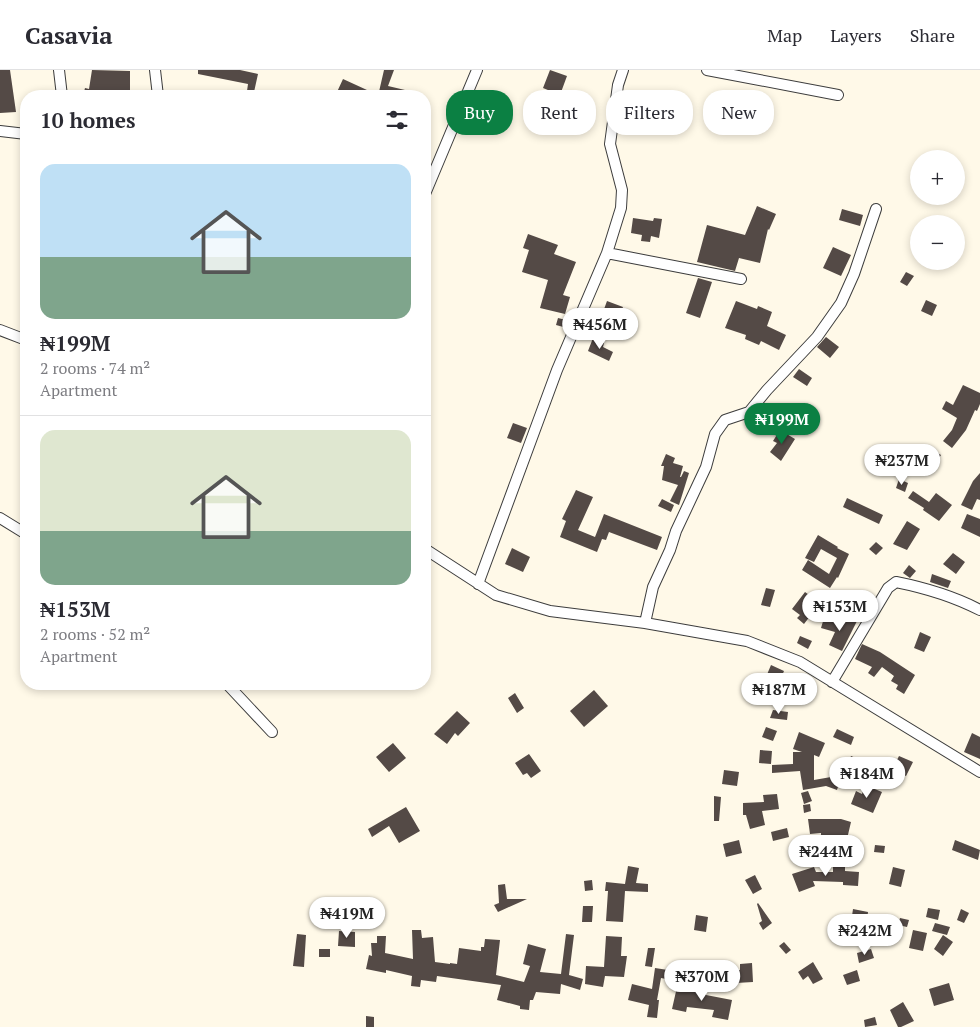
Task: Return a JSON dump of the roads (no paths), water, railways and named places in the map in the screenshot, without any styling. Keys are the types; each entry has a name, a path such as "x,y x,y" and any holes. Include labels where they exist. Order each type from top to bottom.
{"street":[{"path":"59,70 61,90"},
{"path":"155,70 157,90"},
{"path":"431,180 477,70"},
{"path":"478,584 557,370 607,253 621,208 622,190 610,144 618,85 623,70"},
{"path":"707,70 838,95"},
{"path":"0,131 20,133"},
{"path":"645,623 653,587 670,550 676,531 706,467 715,434 725,420 748,412 817,338 844,296 854,274 876,209"},
{"path":"607,253 741,279"},
{"path":"0,330 20,338"},
{"path":"0,518 20,530"},
{"path":"431,553 496,595 550,611 645,623 747,641 800,662 980,772"},
{"path":"832,682 892,583 896,582 945,594 980,610"},
{"path":"233,690 272,732"}]}
